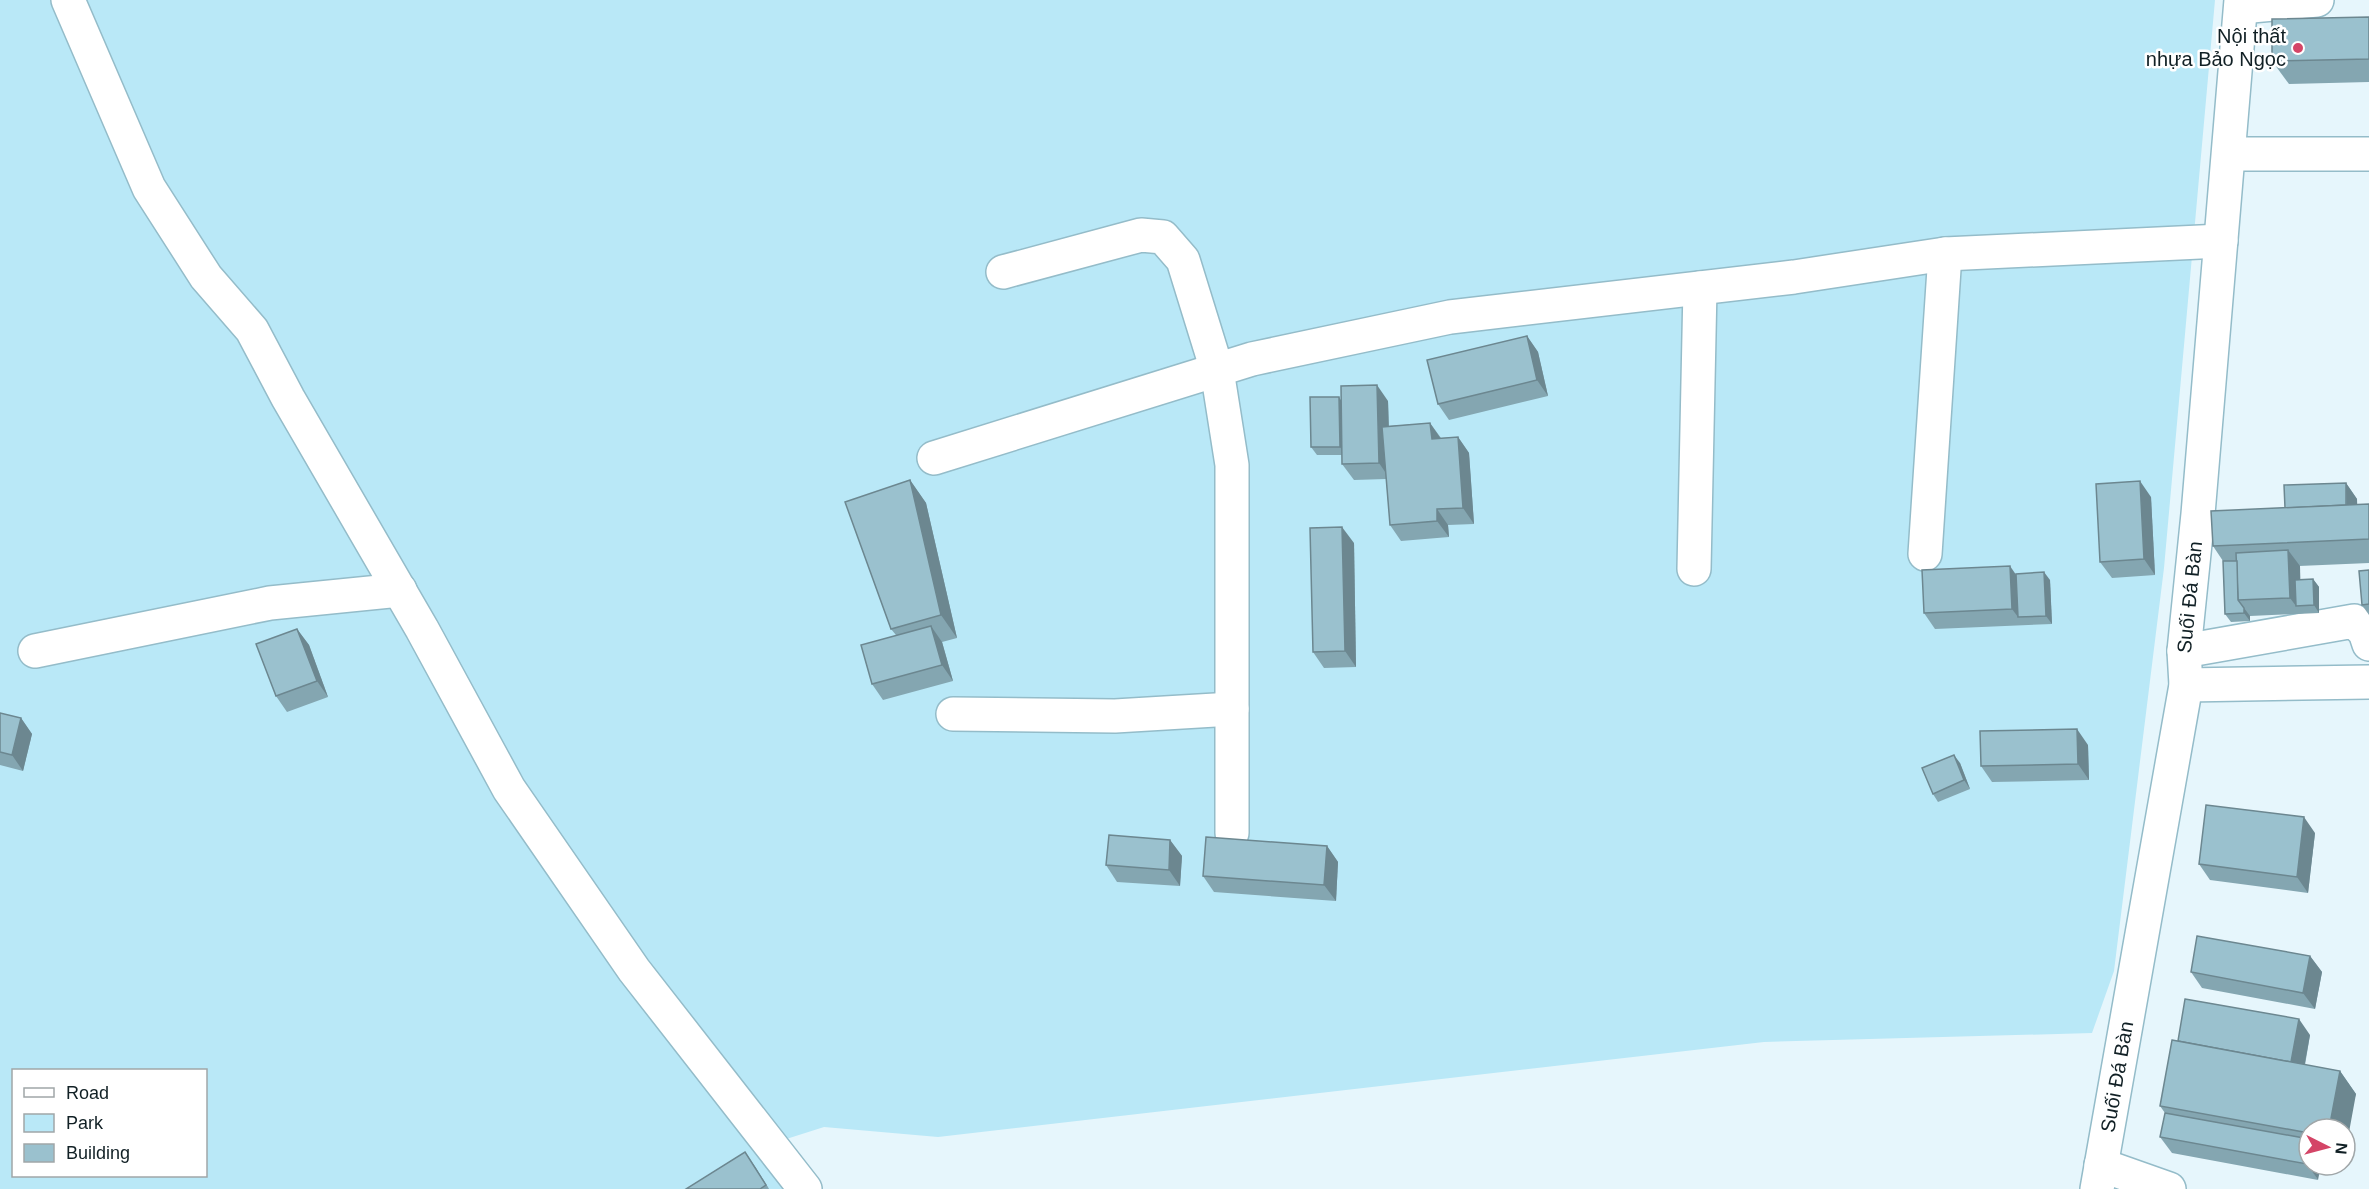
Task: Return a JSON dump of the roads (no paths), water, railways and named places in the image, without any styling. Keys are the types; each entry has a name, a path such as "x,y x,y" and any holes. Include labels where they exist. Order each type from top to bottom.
{"street":[{"path":"68,0 149,188 206,277 252,330 288,398 400,590 509,789 634,970 805,1189"},
{"path":"2241,3 2318,0"},
{"name":"Suối Đá Bàn","path":"2099,1177 2186,685 2184,651 2241,3"},
{"path":"2229,154 2369,154"},
{"path":"1003,272 1141,235 1163,237 1183,260 1217,370 1232,465 1232,832"},
{"path":"934,458 1252,359 1450,317 1700,288 1945,254 2221,241"},
{"path":"1925,554 1945,254"},
{"path":"1694,569 1700,288"},
{"path":"35,651 270,603 400,590"},
{"path":"2184,651 2354,621 2365,632 2369,644"},
{"path":"2186,685 2369,682"},
{"path":"953,714 1114,716 1232,709"},
{"path":"2099,1177 2169,1189"}],"place":[{"name":"Nội thất nhựa Bảo Ngọc","path":"2298,48"}]}
